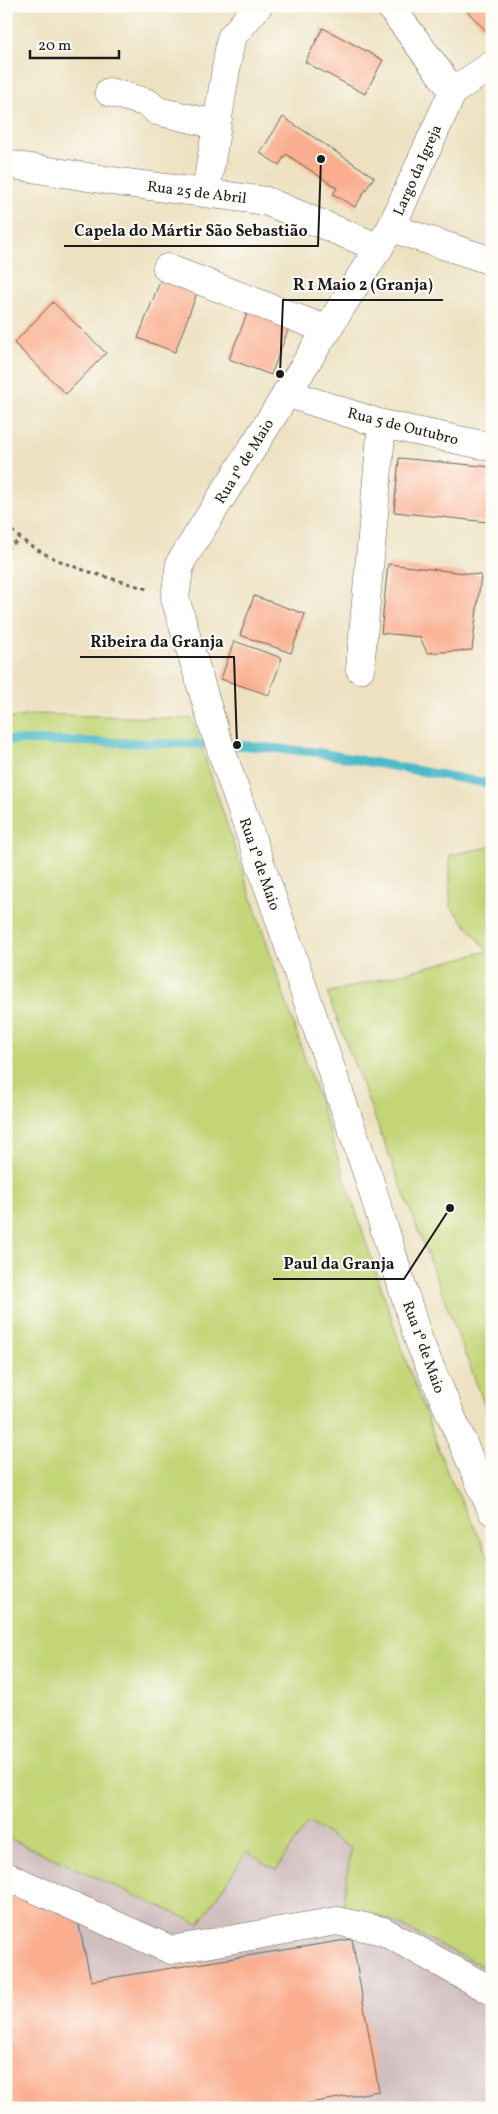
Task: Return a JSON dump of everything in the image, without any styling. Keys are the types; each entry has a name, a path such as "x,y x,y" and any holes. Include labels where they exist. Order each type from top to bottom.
{"street":[{"path":"206,192 215,124 231,38 258,6"},
{"path":"390,6 453,91 492,65"},
{"name":"Largo da Igreja","path":"385,238 453,91"},
{"path":"109,92 148,103 156,111 215,124"},
{"name":"Rua 25 de Abril","path":"6,164 119,182 266,201 385,238 492,261"},
{"name":"Rua 1º de Maio","path":"385,238 180,563 175,598 219,743 369,1179 419,1341 492,1511"},
{"path":"167,268 328,330"},
{"name":"Rua 5 de Outubro","path":"286,393 382,424 492,447"},
{"path":"360,669 382,424"},
{"path":"6,1876 171,1950 336,1921 383,1931 492,1991"}],"path":[{"path":"6,525 20,540 62,562 175,598"},
{"path":"6,548 20,540"}],"shaded area":[{"path":"308,1822 352,1848 343,1908 383,1917 492,1971 492,2108 6,2108 6,1837 199,1924 248,1852 276,1869"}],"green space":[{"path":"37,714 192,719 403,1353 448,1474 492,1563 492,1971 383,1917 343,1908 351,1848 308,1822 276,1870 247,1852 199,1924 6,1837 6,719"},
{"path":"492,843 492,1424 327,993 488,951 450,906 450,855 489,847"}],"building":[{"path":"462,6 492,6 492,37"},
{"path":"323,28 383,60 365,94 305,62"},
{"path":"283,117 374,177 355,207 333,194 337,188 286,154 279,165 260,153"},
{"path":"164,271 200,285 175,352 138,338"},
{"path":"53,302 106,353 66,394 14,343"},
{"path":"249,309 290,325 271,375 229,359"},
{"path":"399,458 492,467 488,522 394,512"},
{"path":"388,564 481,575 472,650 427,653 420,637 381,633"},
{"path":"254,596 305,614 291,653 240,635"},
{"path":"234,641 282,658 269,695 221,679"},
{"path":"6,1890 78,1921 91,1981 352,1939 379,2091 281,2108 6,2108"}],"waterway":[{"path":"6,740 237,745 315,752 492,784"}],"place":[{"name":"Capela do Mártir São Sebastião","path":"321,159"},
{"name":"R 1 Maio 2 (Granja)","path":"280,374"},
{"name":"Ribeira da Granja","path":"237,745"},
{"name":"Paul da Granja","path":"450,1208"}]}
